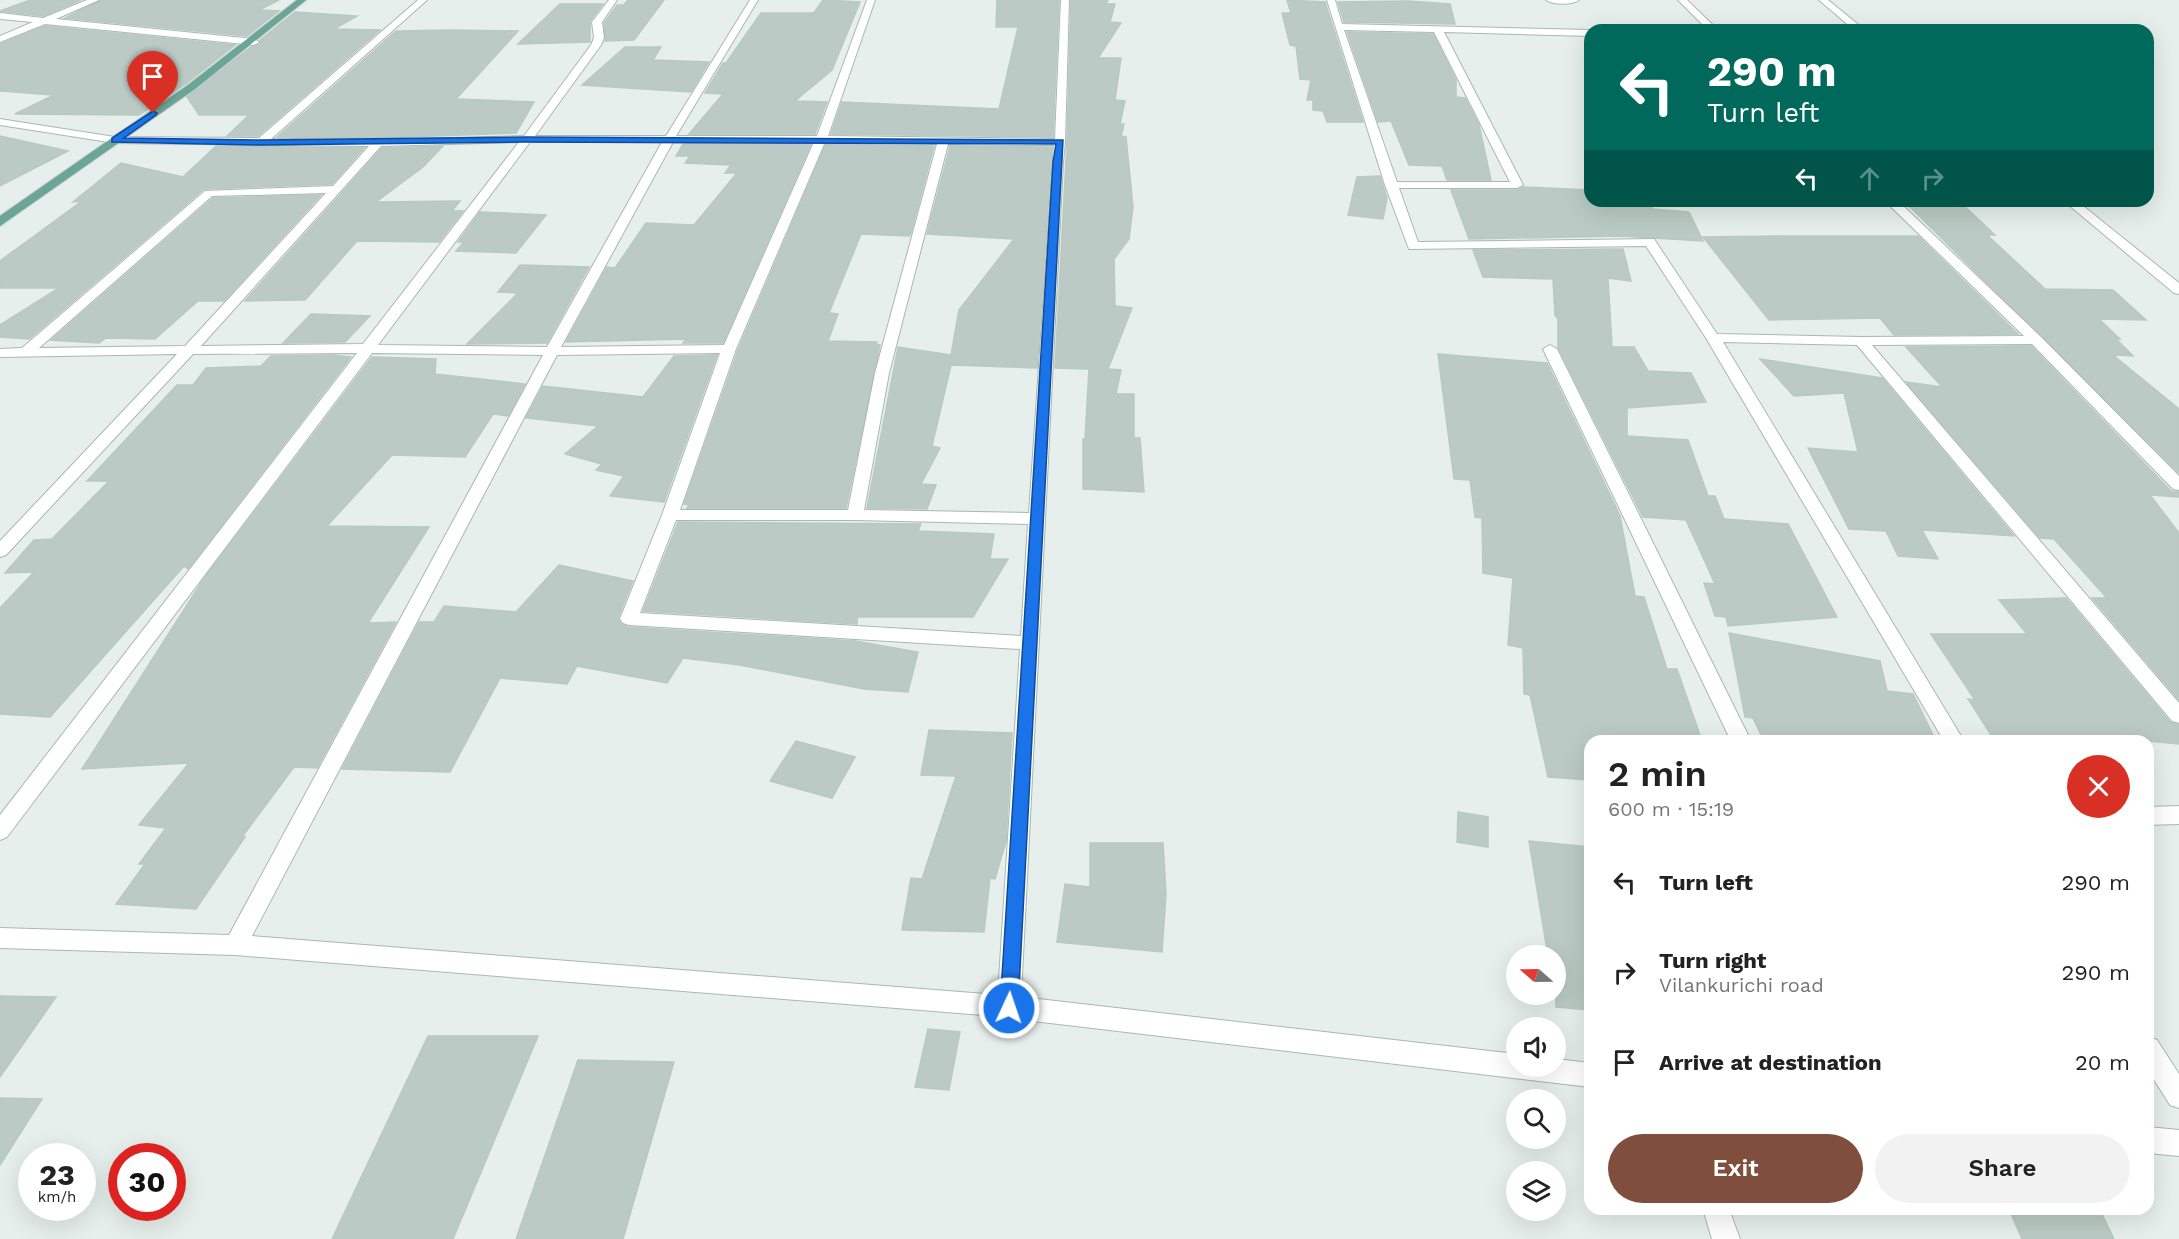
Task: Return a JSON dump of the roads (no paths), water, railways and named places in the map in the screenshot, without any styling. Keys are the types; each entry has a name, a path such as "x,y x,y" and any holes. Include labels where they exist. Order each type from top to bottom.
{"main road":[{"path":"0,222 254,42 302,0"}],"street":[{"path":"0,39 95,0"},
{"path":"260,143 423,0"},
{"path":"0,831 368,349 596,45 597,22 613,0"},
{"path":"235,945 552,351 669,139 754,0"},
{"path":"871,0 821,139 729,349 670,515 629,619 1030,643"},
{"path":"1009,1008 1056,174 1060,142 1065,0"},
{"path":"1331,0 1338,27 1413,246 1650,242 1713,338 1950,735"},
{"path":"1550,0 1575,0"},
{"path":"1682,0 1707,24"},
{"path":"1823,0 1853,24"},
{"path":"0,16 254,42"},
{"path":"1338,27 1584,33"},
{"path":"1391,185 1517,185 1438,30"},
{"path":"0,122 115,140 260,143 526,139 1060,142"},
{"path":"855,515 882,373 943,141"},
{"path":"0,551 192,348 378,143"},
{"path":"26,352 209,193 336,189"},
{"path":"1897,207 2036,340 2179,485"},
{"path":"2077,207 2178,289"},
{"path":"1713,338 1861,341 2036,340"},
{"path":"1861,341 2179,716"},
{"path":"0,353 192,348 552,351 729,349"},
{"path":"1550,349 1738,735"},
{"path":"670,515 855,515 1037,519"},
{"path":"2154,816 2179,815"},
{"path":"0,938 235,945 1009,1008 1584,1074"},
{"path":"2154,1057 2179,1096"},
{"path":"1718,1215 1726,1239"}]}
